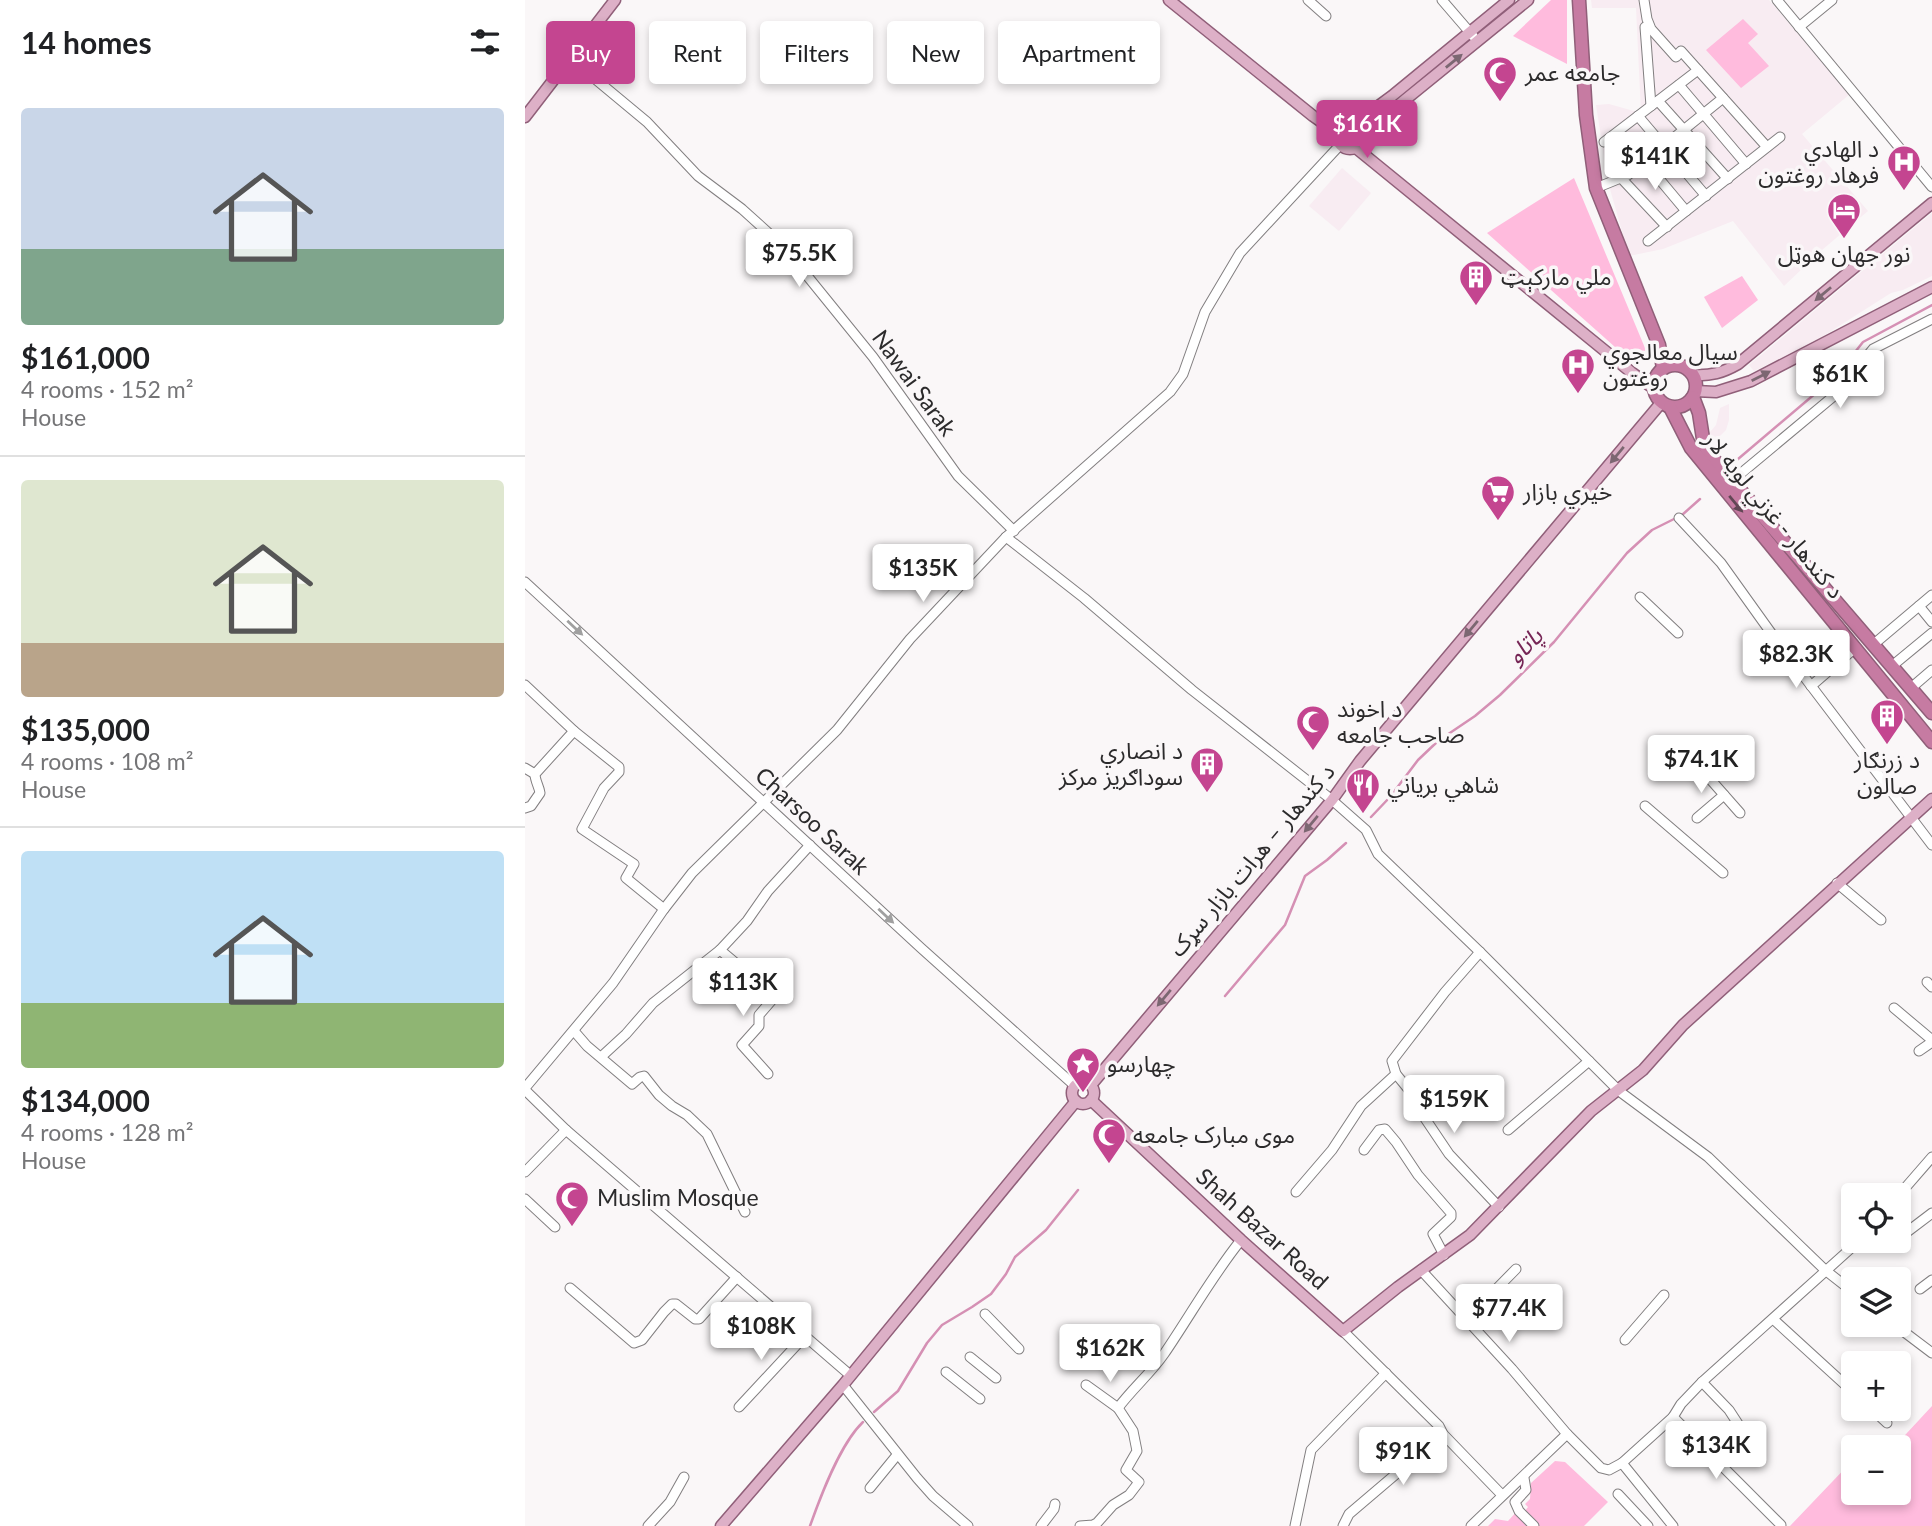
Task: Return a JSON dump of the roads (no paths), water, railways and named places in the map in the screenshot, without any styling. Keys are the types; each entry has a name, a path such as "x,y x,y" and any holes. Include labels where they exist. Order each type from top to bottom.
{"highway":[{"path":"1579,0 1586,115 1596,188 1659,345 1663,368"},
{"path":"1679,365 1693,375 1696,386 1694,394 1683,406 1665,405 1657,399 1653,388 1654,380 1663,368 1679,365"},
{"name":"د کندهار - غزني لويه لار","path":"1694,394 1704,445 1716,462 1931,709"},
{"name":"د کندهار - غزني لويه لار","path":"1665,405 1691,448 1932,742"}],"main road":[{"path":"599,21 615,0"},
{"path":"1169,0 1313,117 1337,133"},
{"path":"1354,124 1509,0"},
{"path":"1363,134 1528,0"},
{"path":"525,117 550,84"},
{"path":"1346,124 1354,124 1363,134 1362,142 1356,148 1347,149 1340,145 1337,133 1346,124"},
{"path":"1356,148 1653,388"},
{"path":"1693,375 1709,376 1738,364 1932,203"},
{"path":"1694,394 1716,392 1751,382 1932,287"},
{"name":"د کندهار – هرات بازار سړک","path":"1091,1085 1332,800 1360,761 1665,405"},
{"path":"1343,1331 1361,1314 1470,1235 1591,1111 1643,1070 1683,1025 1909,817 1932,799"},
{"path":"1083,1082 1091,1085 1094,1094 1091,1101 1082,1104 1076,1101 1072,1094 1075,1086 1083,1082"},
{"path":"721,1526 843,1385 1076,1101"},
{"name":"Shah Bazar Road","path":"1091,1101 1343,1331"}],"street":[{"path":"1180,10 1188,0"},
{"path":"1308,0 1326,16"},
{"path":"1442,0 1478,42"},
{"path":"1644,0 1651,29 1676,57 1681,51 1767,147"},
{"path":"1777,0 1932,187"},
{"path":"1799,27 1832,0"},
{"path":"1645,27 1655,104 1684,130 1728,179"},
{"path":"1604,142 1699,70"},
{"name":"Nawai Sarak","path":"601,84 647,122 698,176 742,209 773,237 873,356 958,476 1010,534 1192,690 1366,830 1378,854 1619,1091 1708,1157 1841,1283"},
{"path":"1679,85 1746,164"},
{"path":"1596,188 1628,175 1723,98"},
{"path":"1638,116 1706,196"},
{"path":"1617,133 1686,211"},
{"path":"1648,241 1780,137"},
{"path":"850,1375 566,1130 525,1089 613,983 692,873 837,730 910,639 1010,534 1170,392 1183,374 1205,312 1240,253 1340,145"},
{"path":"1621,178 1667,227"},
{"path":"1733,480 1835,395 1873,349 1932,319"},
{"path":"1679,518 1721,563 1932,845"},
{"name":"Charsoo Sarak","path":"525,582 1075,1086"},
{"path":"1874,644 1932,596"},
{"path":"1640,597 1678,633"},
{"path":"1919,606 1932,622"},
{"path":"1892,666 1932,633"},
{"path":"1811,686 1855,648"},
{"path":"1911,688 1932,670"},
{"path":"525,685 620,769 604,788 582,829 634,864 627,878 664,909"},
{"path":"535,774 574,731"},
{"path":"1696,763 1740,813"},
{"path":"525,768 535,774"},
{"path":"525,808 531,806 540,793 535,774"},
{"path":"1697,818 1724,795"},
{"path":"1645,806 1723,873"},
{"path":"601,1057 653,1003 720,950 810,845"},
{"path":"1837,883 1881,920"},
{"path":"720,950 774,995 759,1015 759,1026 741,1045 768,1074"},
{"path":"1480,952 1445,992 1392,1061 1396,1074 1449,1154 1499,1207"},
{"path":"1894,1007 1932,1041 1919,1051"},
{"path":"574,1031 632,1084 644,1076 659,1095 687,1115 707,1134 745,1212"},
{"path":"1508,1130 1589,1061"},
{"path":"1296,1192 1332,1150 1361,1106 1396,1074"},
{"path":"1364,1150 1379,1130 1385,1129 1418,1175 1451,1213 1451,1217 1433,1232 1444,1255"},
{"path":"525,1172 566,1130"},
{"path":"1909,1183 1932,1157"},
{"path":"525,1199 555,1227"},
{"path":"1911,1229 1932,1213"},
{"path":"1118,1408 1162,1357 1226,1258 1241,1240"},
{"path":"1421,1270 1512,1369 1567,1434 1601,1468 1609,1470 1622,1463 1673,1417 1681,1404 1702,1382 1845,1253"},
{"path":"1466,1320 1516,1269"},
{"path":"570,1288 633,1343 638,1343 672,1304 699,1319 737,1278"},
{"path":"1920,1289 1932,1280"},
{"path":"1625,1339 1664,1295"},
{"path":"985,1314 1019,1349"},
{"path":"1773,1319 1841,1381"},
{"path":"1343,1331 1439,1426 1443,1434 1502,1495"},
{"path":"739,1406 805,1336"},
{"path":"1911,1337 1932,1353"},
{"path":"971,1357 996,1378"},
{"path":"946,1371 980,1399"},
{"path":"1295,1526 1311,1450 1386,1373"},
{"path":"1702,1382 1729,1410 1742,1430"},
{"path":"843,1385 897,1455 933,1496 968,1526"},
{"path":"1080,1526 1097,1523 1112,1506 1129,1495 1139,1482 1126,1472 1137,1451 1133,1431 1118,1408 1086,1385"},
{"path":"1673,1417 1780,1525"},
{"path":"1343,1526 1349,1514 1443,1434"},
{"path":"1471,1526 1567,1434"},
{"path":"870,1488 897,1455"},
{"path":"1622,1463 1673,1526"},
{"path":"648,1526 670,1502 684,1476"},
{"path":"1524,1478 1526,1490 1515,1502 1519,1511 1534,1526"},
{"path":"1618,1494 1648,1526"},
{"path":"1041,1526 1055,1504"}],"waterway":[{"name":"پاتاو","path":"1731,465 1836,376 1863,342 1932,305"},
{"name":"پاتاو","path":"1682,515 1700,499"},
{"name":"پاتاو","path":"1371,817 1418,760 1438,741 1500,695 1554,642 1627,553 1652,530 1676,518"},
{"path":"1225,996 1285,925 1305,876 1346,843"},
{"path":"874,1412 898,1391 927,1343 942,1325 991,1294 1015,1257 1046,1230 1078,1190"},
{"path":"810,1526 839,1456 863,1422"}],"place":[{"name":"جامعه عمر","path":"1500,103"},
{"name":"د الهادي فرهاد روغتون","path":"1904,192"},
{"name":"نور جهان هوټل","path":"1844,240"},
{"name":"ملي مارکېټ","path":"1476,307"},
{"name":"سيال معالجوي روغتون","path":"1578,395"},
{"name":"خیري بازار","path":"1498,522"},
{"name":"د زرنګار صالون","path":"1887,746"},
{"name":"د اخوند صاحب جامعه","path":"1313,752"},
{"name":"د انصاري سوداګریز مرکز","path":"1207,794"},
{"name":"شاهي برياني","path":"1363,815"},
{"name":"چهارسو","path":"1083,1094"},
{"name":"موی مبارک جامعه","path":"1109,1165"},
{"name":"Muslim Mosque","path":"572,1228"}]}
